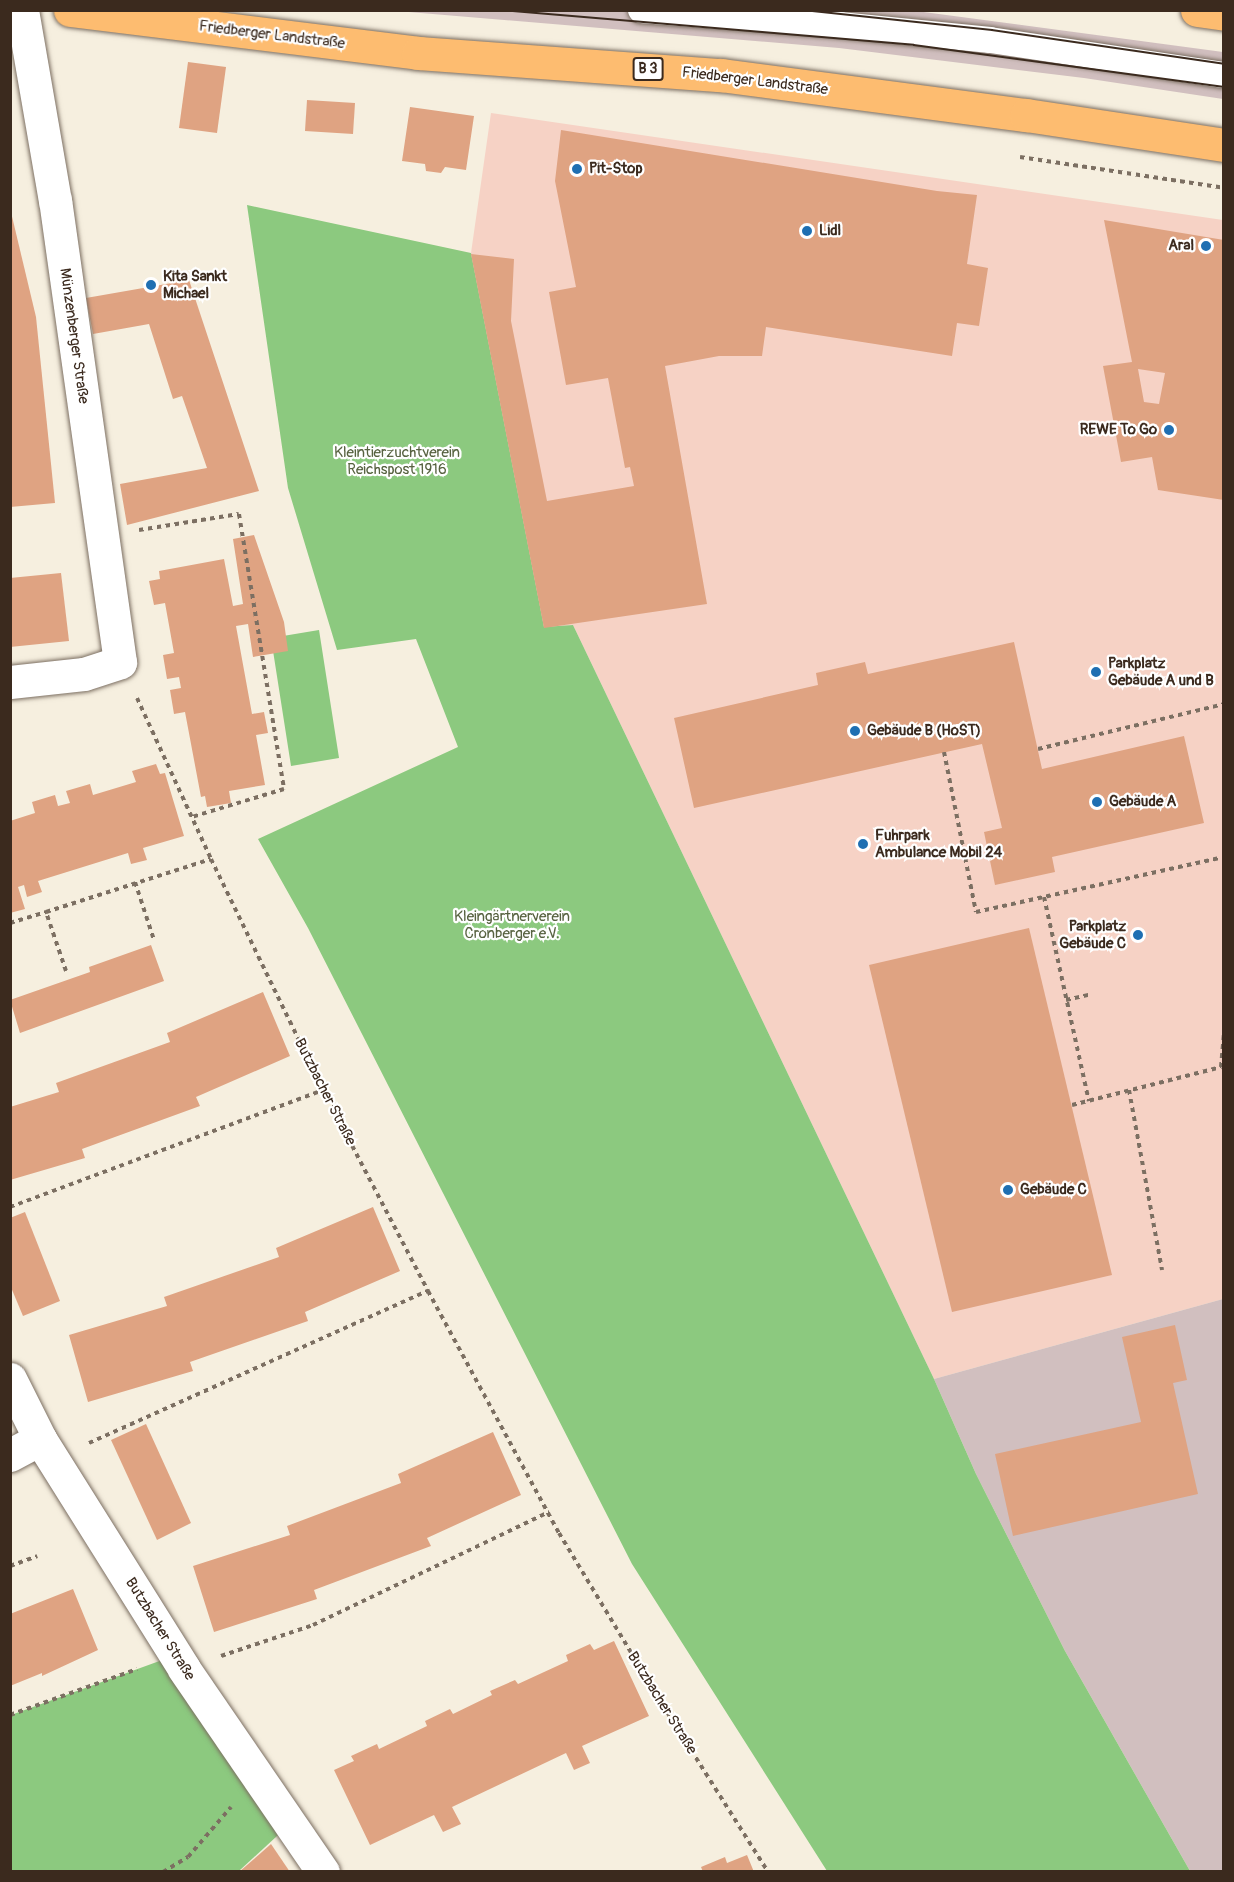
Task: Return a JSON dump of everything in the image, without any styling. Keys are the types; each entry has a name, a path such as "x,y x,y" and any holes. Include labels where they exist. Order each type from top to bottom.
{"main road":[{"name":"Friedberger Landstraße","path":"70,10 418,52 721,75 1224,144"},
{"path":"1197,10 1224,14"}],"street":[{"name":"Münzenberger Straße","path":"22,10 55,201 120,662"},
{"path":"10,682 84,674 120,662"},
{"name":"Butzbacher Straße","path":"10,1379 47,1449 180,1662 323,1872"},
{"path":"10,1455 47,1449"}],"lane":[{"path":"641,10 969,38 1224,75"}],"path":[{"path":"103,536 239,514 284,789 192,817"},
{"name":"Butzbacher Straße","path":"120,662 322,1090 428,1291 559,1533 667,1713 768,1872"},
{"path":"1038,749 1224,704"},
{"path":"944,752 976,912 1224,857"},
{"path":"10,923 211,859"},
{"path":"135,882 154,940"},
{"path":"1044,897 1089,1101"},
{"path":"46,912 66,971"},
{"path":"1066,1000 1088,995"},
{"path":"1072,1105 1221,1066 1224,1034"},
{"path":"10,1207 322,1090"},
{"path":"1129,1090 1162,1270"},
{"path":"47,1449 428,1291"},
{"path":"10,1714 180,1662 313,1625 549,1512"},
{"path":"10,1566 37,1556"},
{"path":"163,1872 188,1857 257,1777"}],"shaded area":[{"path":"397,11 916,11 1223,52 1223,99 1084,78 839,48"},
{"path":"491,113 1223,220 1223,1299 934,1379 573,625 544,628 471,253"},
{"path":"1223,1299 1223,1871 1190,1871 1065,1651 976,1474 934,1379"}],"green space":[{"name":"Kleingärtnerverein Cronberger e.V.","path":"247,205 471,253 544,627 573,625 934,1379 976,1474 1065,1651 1190,1871 827,1871 632,1564 308,928 258,839 458,747 416,639 337,650 288,488"},
{"path":"319,630 339,758 291,766 271,638"},
{"path":"176,1655 290,1824 239,1871 11,1872 11,1715"}],"building":[{"path":"188,62 226,67 217,133 179,128"},
{"path":"307,100 355,103 353,134 305,131"},
{"path":"410,107 474,116 466,170 445,167 441,173 426,171 425,164 402,161"},
{"path":"561,130 937,191 977,195 967,264 988,268 979,326 957,323 952,356 766,327 762,356 719,356 665,366 707,604 544,628 471,254 514,259 511,321 547,501 634,486 630,467 625,468 608,378 566,385 549,292 576,287 555,181"},
{"path":"10,208 36,317 55,503 10,507"},
{"path":"1104,220 1224,240 1224,500 1158,490 1152,457 1121,462 1103,366 1132,362","holes":["1138,369 1165,373 1159,404 1144,402"]},
{"path":"189,280 259,491 127,525 120,484 207,468 182,396 173,399 149,324 93,334 86,298"},
{"path":"254,535 284,622 288,651 253,657 248,624 236,626 252,714 264,712 268,733 256,735 265,785 229,791 231,803 207,807 205,796 201,797 185,712 174,714 170,690 181,688 179,677 167,679 163,655 174,653 165,603 154,605 149,581 160,579 159,571 224,559 233,606 243,604 233,539"},
{"path":"61,573 69,641 10,647 10,578"},
{"name":"Gebäude B (HoST)","path":"1014,642 1042,769 1184,736 1204,823 1052,857 1055,872 995,885 984,832 1002,828 982,744 694,808 674,718 818,685 816,673 865,662 868,674"},
{"path":"156,764 160,774 165,773 184,836 143,848 147,860 131,864 128,853 38,881 42,892 27,897 24,885 18,887 25,909 10,913 10,821 35,813 32,802 55,795 58,806 70,803 66,791 90,784 93,795 136,782 132,771"},
{"name":"Gebäude C","path":"1029,928 1112,1275 952,1312 869,965"},
{"path":"151,945 164,981 20,1033 10,1000 90,972 89,967"},
{"path":"263,992 290,1056 196,1097 200,1106 82,1149 85,1158 10,1180 10,1107 59,1092 56,1083 170,1042 167,1033"},
{"path":"373,1207 400,1271 305,1312 308,1321 190,1362 193,1371 88,1402 69,1335 167,1306 164,1297 279,1257 276,1248"},
{"path":"25,1212 60,1301 23,1316 10,1285 10,1218"},
{"path":"1175,1325 1187,1380 1173,1383 1198,1494 1013,1536 995,1454 1141,1422 1122,1337"},
{"path":"146,1424 191,1523 157,1540 111,1440"},
{"path":"493,1432 521,1495 427,1538 431,1546 314,1590 317,1599 214,1632 193,1566 290,1535 287,1526 401,1483 398,1474"},
{"path":"73,1589 98,1650 42,1676 42,1673 10,1686 10,1614"},
{"path":"614,1641 649,1716 582,1746 590,1763 574,1770 566,1753 452,1807 461,1824 443,1832 434,1815 370,1845 334,1770 354,1761 351,1756 377,1744 379,1749 427,1726 425,1721 450,1709 453,1714 492,1695 490,1691 515,1680 518,1684 568,1661 566,1655 590,1644 594,1650"},
{"path":"271,1844 290,1872 239,1872"},
{"path":"747,1855 754,1872 703,1872 701,1867 725,1857 727,1863"}],"tram line":[{"path":"501,10 914,45 1224,87"},
{"path":"803,10 992,30 1224,64"}],"place":[{"name":"Pit-Stop","path":"577,169"},
{"name":"Lidl","path":"807,231"},
{"name":"Aral","path":"1206,246"},
{"name":"Kita Sankt Michael","path":"151,285"},
{"name":"REWE To Go","path":"1169,430"},
{"name":"Parkplatz Gebäude A und B","path":"1096,672"},
{"name":"Gebäude B (HoST)","path":"855,731"},
{"name":"Gebäude A","path":"1097,802"},
{"name":"Fuhrpark Ambulance Mobil 24","path":"863,844"},
{"name":"Parkplatz Gebäude C","path":"1138,935"},
{"name":"Gebäude C","path":"1008,1190"}],"park label":[{"name":"Kleintierzuchtverein Reichspost 1916","path":"397,460"}]}
